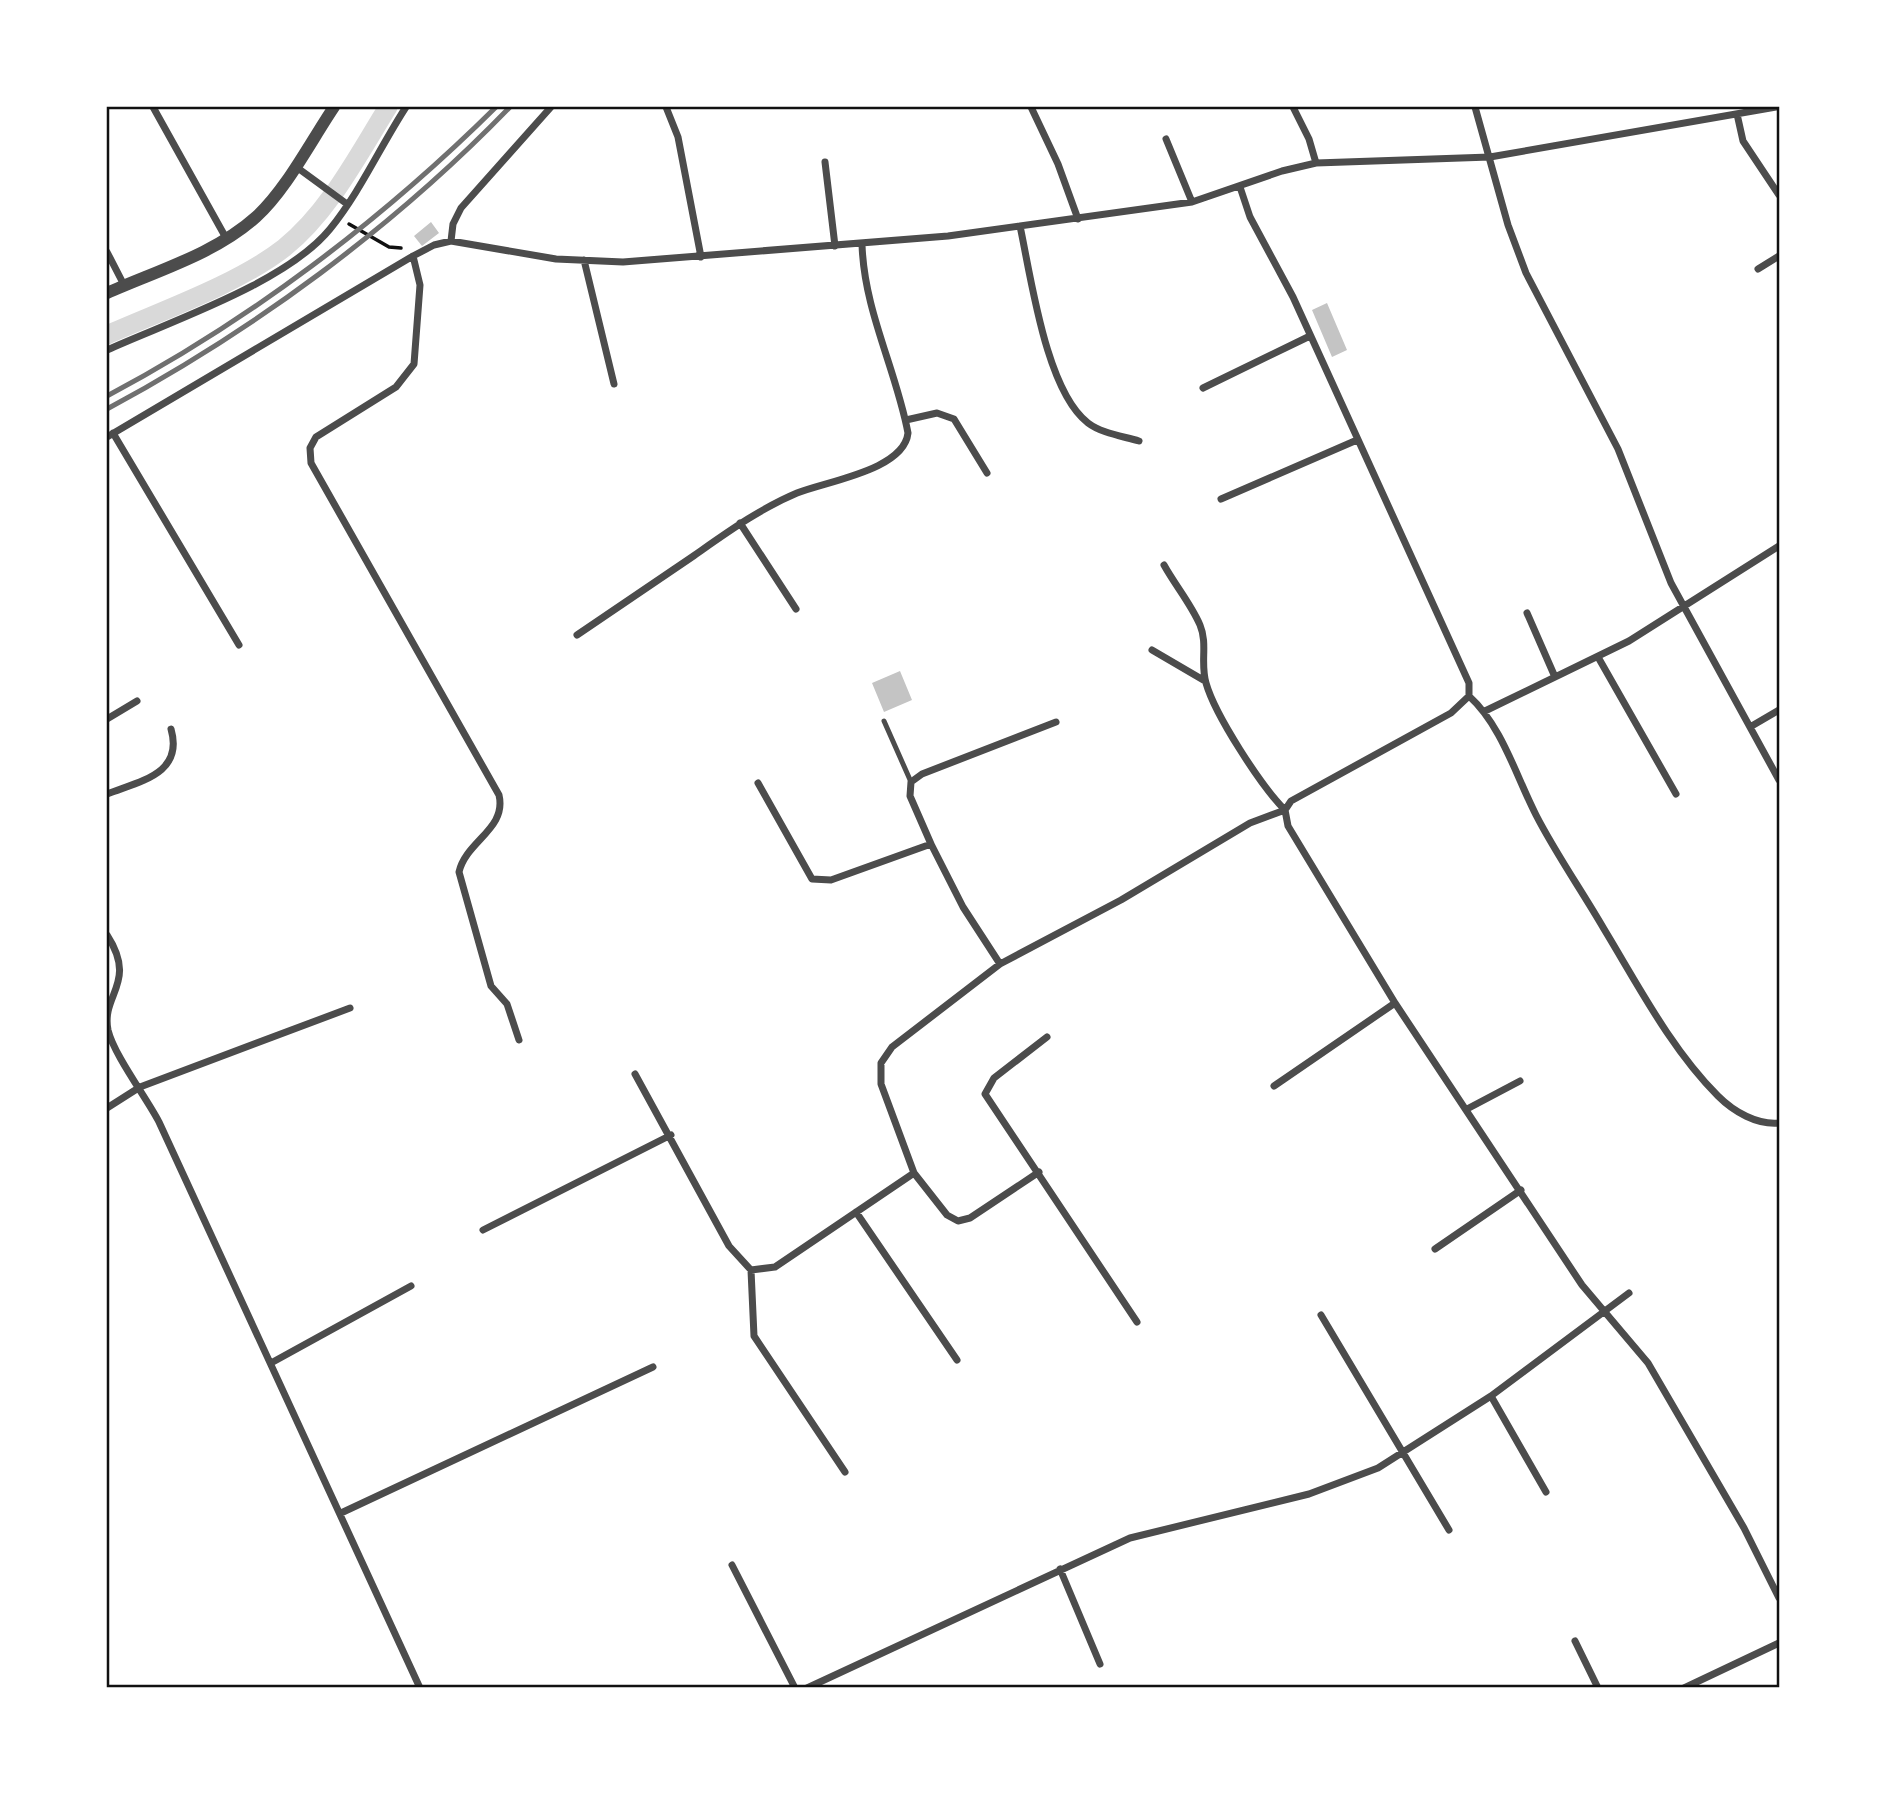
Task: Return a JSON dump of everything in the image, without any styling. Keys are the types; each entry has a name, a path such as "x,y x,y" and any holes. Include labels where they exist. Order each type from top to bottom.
{"street":[{"path":"153,107 226,238"},
{"path":"107,293 226,238 258,215 334,107"},
{"path":"107,350 268,278 315,244 338,218 406,107"},
{"path":"451,241 453,224 461,208 551,107"},
{"path":"666,107 678,137 701,257"},
{"path":"1031,107 1058,164 1078,219"},
{"path":"1293,107 1309,139 1316,163"},
{"path":"1475,107 1521,263 1562,348 1618,449 1661,561 1684,608 1779,780"},
{"path":"239,645 110,435 434,245 451,241 556,259 623,262 862,244 1078,219 1192,202 1282,171 1316,163 1490,157 1776,107"},
{"path":"1737,114 1743,141 1779,195"},
{"path":"1166,139 1192,202"},
{"path":"825,162 835,246"},
{"path":"294,166 347,204"},
{"path":"1241,187 1250,218 1293,297 1464,672 1469,696 1485,710 1538,818 1644,996 1688,1060 1718,1097 1738,1111 1756,1121 1779,1123"},
{"path":"1020,226 1047,347 1055,372 1075,411 1100,429 1139,441"},
{"path":"578,635 740,523 797,493 893,459 907,443 906,420 881,348 862,271 862,244"},
{"path":"107,252 124,285"},
{"path":"413,256 421,285 414,365 396,387 316,437 310,448 311,463 499,795 502,807 500,817 462,859 459,872 491,986 507,1004 519,1041"},
{"path":"1758,270 1779,256"},
{"path":"584,260 614,384"},
{"path":"1203,388 1310,336"},
{"path":"906,420 937,413 954,419 986,473"},
{"path":"1221,499 1357,440"},
{"path":"740,523 796,608"},
{"path":"1485,710 1598,657 1684,608 1779,546"},
{"path":"1164,565 1199,623 1205,639 1205,681 1257,776 1284,810 1294,839 1395,1003 1588,1294 1648,1363 1744,1528 1779,1598"},
{"path":"1527,613 1555,677"},
{"path":"1152,650 1205,681"},
{"path":"1598,657 1676,794"},
{"path":"1040,1172 970,1218 958,1221 947,1215 914,1174 881,1083 881,1063 892,1047 1000,964 1121,900 1250,823 1284,810 1303,793 1451,713 1469,696"},
{"path":"107,719 137,701"},
{"path":"1751,727 1779,710"},
{"path":"1000,964 963,907 931,844 910,796 911,782 922,774 1056,722"},
{"path":"107,793 161,771 173,757 175,744 171,729"},
{"path":"758,783 812,879 831,880 931,844"},
{"path":"107,935 120,962 120,976 108,1027 112,1041 159,1122 420,1688"},
{"path":"1274,1086 1395,1003"},
{"path":"107,1108 140,1087 350,1009"},
{"path":"1047,1037 994,1079 985,1094 1040,1172 1137,1322"},
{"path":"635,1074 671,1135 729,1247 751,1270 754,1336 845,1472"},
{"path":"1467,1109 1520,1082"},
{"path":"483,1230 671,1135"},
{"path":"751,1270 775,1267 914,1174"},
{"path":"1435,1249 1521,1190"},
{"path":"856,1212 957,1360"},
{"path":"271,1363 411,1286"},
{"path":"807,1688 1130,1538 1345,1482 1406,1453 1492,1396 1629,1293"},
{"path":"1321,1315 1406,1453 1449,1530"},
{"path":"341,1513 653,1367"},
{"path":"1492,1396 1546,1492"},
{"path":"732,1565 795,1688"},
{"path":"1060,1569 1100,1664"},
{"path":"1575,1641 1598,1688"},
{"path":"1684,1688 1779,1643"}],"lane":[{"path":"884,721 911,782"}],"path":[{"path":"338,218 389,247 405,248 413,256"}],"building":[{"path":"431,222 439,233 422,246 414,236"},
{"path":"1327,303 1347,350 1332,357 1312,310"},
{"path":"900,671 912,700 884,712 872,683"}],"waterway":[{"path":"107,335 222,285 284,248 329,200 388,107"}],"railway":[{"path":"107,396 212,335 312,266 407,189 496,107"},
{"path":"107,409 216,345 320,273 419,194 510,107"}]}
